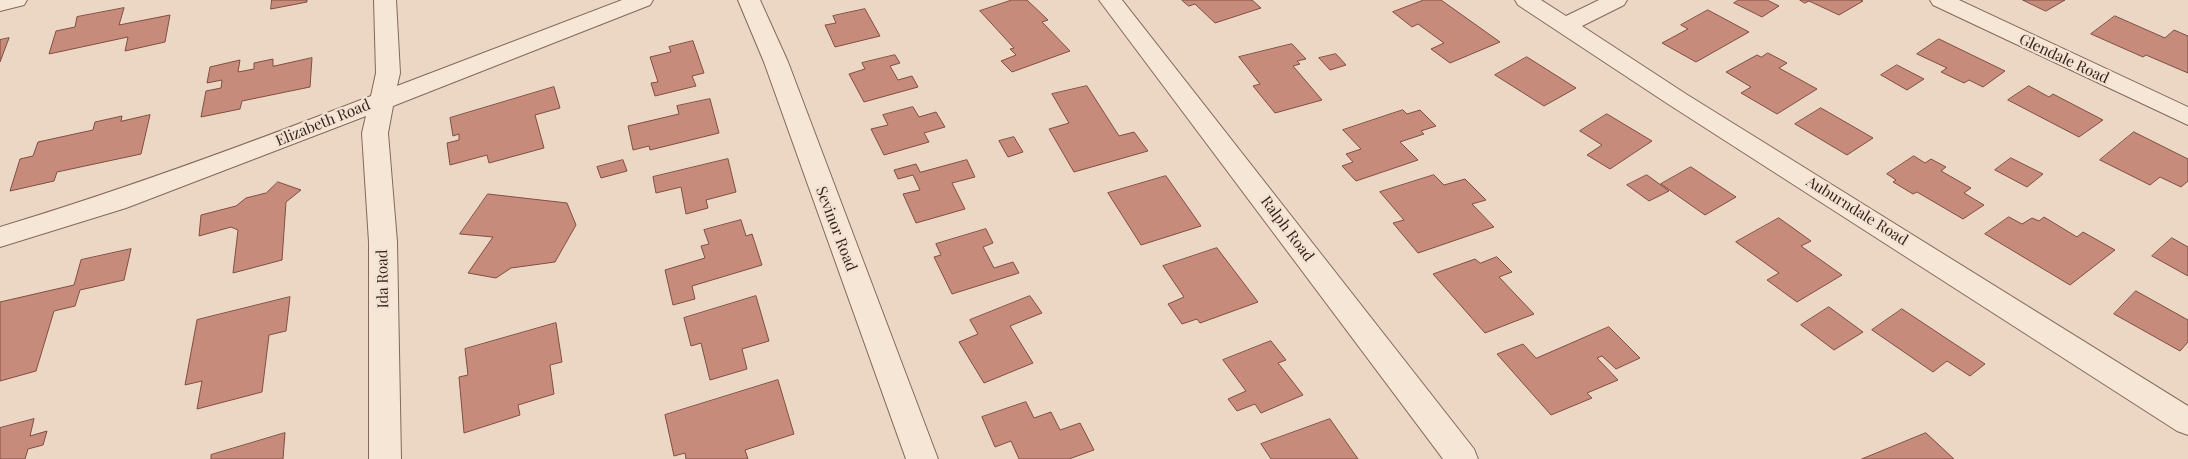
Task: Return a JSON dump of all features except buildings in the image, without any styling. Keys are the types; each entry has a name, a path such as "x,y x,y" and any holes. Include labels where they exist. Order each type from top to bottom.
{"street":[{"path":"0,4 16,0"},
{"name":"Ida Road","path":"385,0 388,73 374,133 383,242 385,459"},
{"name":"Elizabeth Road","path":"0,237 117,201 220,164 642,0"},
{"name":"Sevinor Road","path":"749,0 776,62 922,459"},
{"name":"Ralph Road","path":"1110,0 1462,459"},
{"name":"Auburndale Road","path":"1526,0 1567,25 1677,99 2188,422"},
{"path":"1567,25 1616,0"},
{"name":"Glendale Road","path":"1941,0 2188,117"}]}
